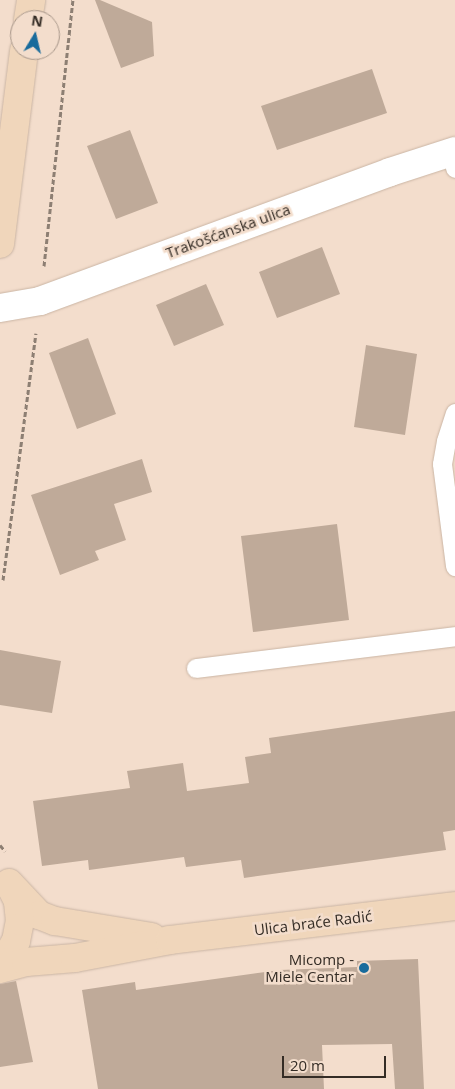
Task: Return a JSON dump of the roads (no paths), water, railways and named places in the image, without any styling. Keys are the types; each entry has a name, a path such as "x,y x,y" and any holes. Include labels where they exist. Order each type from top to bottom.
{"main road":[{"path":"0,244 23,60"},
{"path":"0,963 6,958 16,941 20,921 18,901 5,878"},
{"name":"Ulica braće Radić","path":"5,878 39,916 55,921 170,940"},
{"name":"Ulica braće Radić","path":"0,969 26,962 74,958 170,940 455,906"}],"street":[{"name":"Trakošćanska ulica","path":"0,308 40,301 390,172 454,157"}],"lane":[{"path":"455,413 446,441 442,464 455,566"},
{"path":"196,668 455,636"}],"place":[{"name":"Micomp - Miele Centar","path":"364,968"}]}
